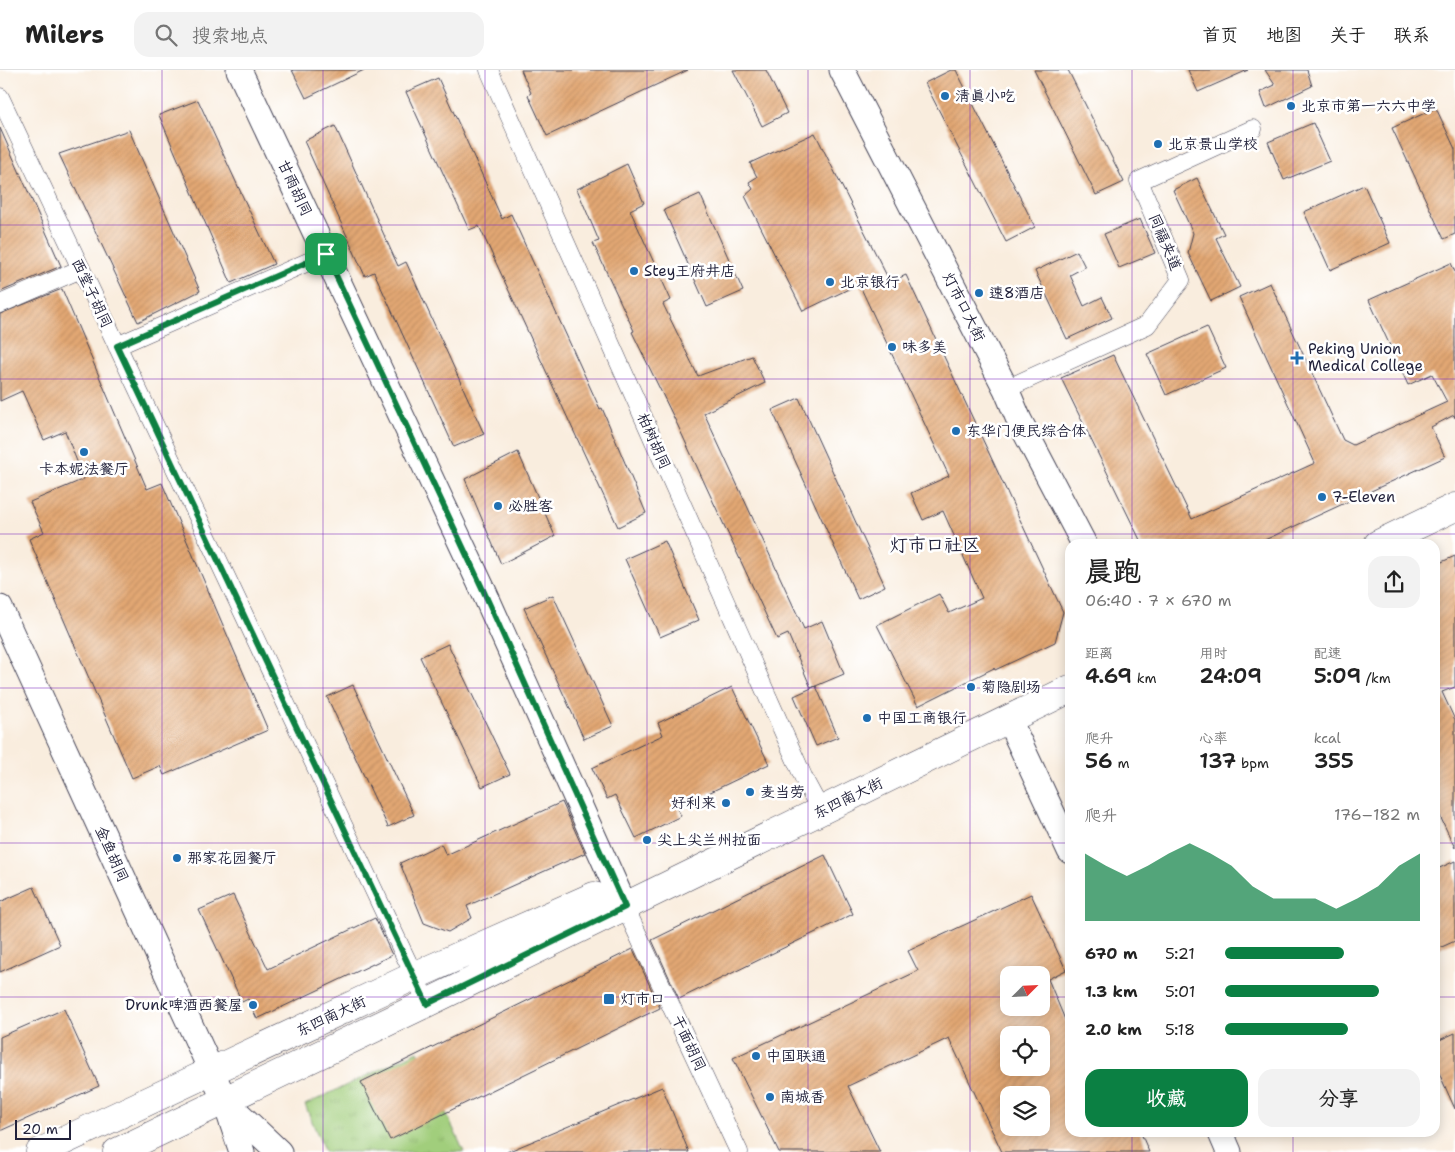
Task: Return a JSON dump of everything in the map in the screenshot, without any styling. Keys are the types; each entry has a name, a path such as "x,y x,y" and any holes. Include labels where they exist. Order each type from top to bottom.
{"main road":[{"path":"1388,539 1455,507"},
{"name":"东四南大街","path":"117,1152 427,1004 1065,692"},
{"name":"东四南大街","path":"40,1152 212,1073 414,976 594,896 625,907"}],"street":[{"name":"甘雨胡同","path":"239,70 484,592 625,907"},
{"name":"柏树胡同","path":"489,70 820,811"},
{"name":"灯市口大街","path":"842,70 1081,539"},
{"name":"西堂子胡同","path":"0,97 427,1004"},
{"name":"同福夹道","path":"1006,390 1147,325 1181,280 1139,181 1253,129"},
{"path":"117,346 326,254"},
{"path":"0,304 81,269"},
{"name":"金鱼胡同","path":"0,608 212,1073 242,1152"},
{"path":"1014,717 1065,811"},
{"path":"1014,717 1065,839"},
{"name":"干面胡同","path":"625,907 739,1152"},
{"path":"224,1101 279,1152"},
{"path":"1204,1137 1211,1152"},
{"path":"1223,1137 1230,1152"}],"green space":[{"path":"418,1051 464,1152 325,1152 305,1105"}],"building":[{"path":"292,70 364,70 306,98"},
{"path":"521,70 688,70 547,136 528,95 531,93"},
{"path":"733,70 766,70 787,113 762,126"},
{"path":"951,70 956,70 1035,227 1006,242 925,83"},
{"path":"1034,70 1068,70 1124,182 1096,195"},
{"path":"1188,70 1248,70 1198,92"},
{"path":"1265,70 1307,70 1312,86 1266,108 1260,92 1275,85"},
{"path":"438,78 502,219 511,214 600,409 602,408 646,513 618,527 479,226 469,230 406,92"},
{"path":"198,100 274,264 231,283 159,115"},
{"path":"1436,108 1455,149 1455,234 1444,239 1392,128"},
{"path":"1313,123 1330,161 1284,180 1268,142"},
{"path":"335,126 398,266 406,262 484,434 454,447 374,272 365,276 304,141"},
{"path":"0,128 61,266 0,292"},
{"path":"129,130 200,291 138,322 59,154"},
{"path":"815,133 890,282 906,275 1063,612 1055,642 995,670 994,668 918,706 877,625 939,594 949,613 982,598 943,511 923,520 911,493 949,476 859,284 803,311 745,196 753,189 749,182 757,177 750,163"},
{"path":"627,164 644,203 630,210 671,300 663,304 698,376 752,356 765,383 704,413 804,629 822,621 844,674 811,688 788,634 777,639 632,332 634,331 593,243 599,241 577,189"},
{"path":"1197,178 1224,234 1216,238 1240,287 1211,301 1188,253 1193,233 1173,190"},
{"path":"1364,185 1390,243 1330,270 1304,212"},
{"path":"700,194 743,291 707,307 664,210"},
{"path":"1140,219 1155,253 1119,268 1104,234"},
{"path":"1077,251 1085,267 1070,275 1084,306 1102,297 1112,318 1067,339 1035,271"},
{"path":"1451,263 1455,272 1455,418 1454,415 1431,427 1445,457 1267,539 1140,539 1061,378 1113,355 1192,519 1315,463 1239,297 1270,283 1343,440 1353,445 1447,402 1432,374 1408,385 1369,300"},
{"path":"62,289 147,489 162,483 268,730 164,775 160,766 132,778 29,539 44,532 30,502 84,479 65,431 44,440 22,391 0,401 0,314"},
{"path":"1207,327 1226,368 1166,395 1147,354"},
{"path":"799,398 885,586 858,599 772,410"},
{"path":"518,452 555,536 501,564 465,479"},
{"path":"665,541 699,620 660,637 625,559"},
{"path":"1455,556 1455,687 1442,692 1455,720 1455,848 1440,816 1440,563"},
{"path":"553,595 613,726 584,739 524,608"},
{"path":"448,644 510,774 482,787 420,657"},
{"path":"353,685 414,815 388,827 327,697"},
{"path":"816,686 838,737 816,746 794,696"},
{"path":"732,687 769,764 677,808 681,816 636,838 615,795 607,799 592,768 663,735 658,723"},
{"path":"562,802 585,853 467,906 472,918 448,932 424,923 400,863 441,844 446,855"},
{"path":"825,855 853,914 679,999 652,940"},
{"path":"1455,861 1455,941 1440,948 1440,868"},
{"path":"34,887 60,945 0,972 0,902"},
{"path":"1031,894 1065,970 1050,978 1050,966 1000,966 1000,1016 1050,1016 1050,984 1065,1020 1065,1137 1143,1137 1149,1152 1002,1152 949,1038 848,1086 880,1152 779,1152 733,1058 918,971 908,951"},
{"path":"233,895 268,969 375,918 392,955 257,1019 248,999 242,1002 199,910"},
{"path":"633,949 660,1008 390,1140 361,1082"},
{"path":"64,1009 99,1086 0,1131 0,1037"},
{"path":"1455,1033 1455,1109 1440,1075 1440,1040"},
{"path":"662,1087 689,1152 507,1152"}],"place":[{"name":"清真小吃","path":"945,96"},
{"name":"北京市第一六六中学","path":"1291,106"},
{"name":"北京景山学校","path":"1158,144"},
{"name":"Stey王府井店","path":"634,271"},
{"name":"北京银行","path":"830,282"},
{"name":"速8酒店","path":"979,293"},
{"name":"味多美","path":"892,347"},
{"name":"Peking Union Medical College","path":"1297,358"},
{"name":"东华门便民综合体","path":"956,431"},
{"name":"卡本妮法餐厅","path":"84,452"},
{"name":"7-Eleven","path":"1322,497"},
{"name":"必胜客","path":"498,506"},
{"name":"菊隐剧场","path":"971,687"},
{"name":"中国工商银行","path":"867,718"},
{"name":"麦当劳","path":"750,792"},
{"name":"好利来","path":"726,803"},
{"name":"尖上尖兰州拉面","path":"647,840"},
{"name":"那家花园餐厅","path":"177,858"},
{"name":"灯市口","path":"609,999"},
{"name":"Drunk啤酒西餐屋","path":"253,1005"},
{"name":"中国联通","path":"756,1056"},
{"name":"南城香","path":"770,1097"}],"district":[{"name":"灯市口社区","path":"935,545"}],"route":[{"path":"326,254 484,592 625,907 427,1004 117,346 326,254"}]}
